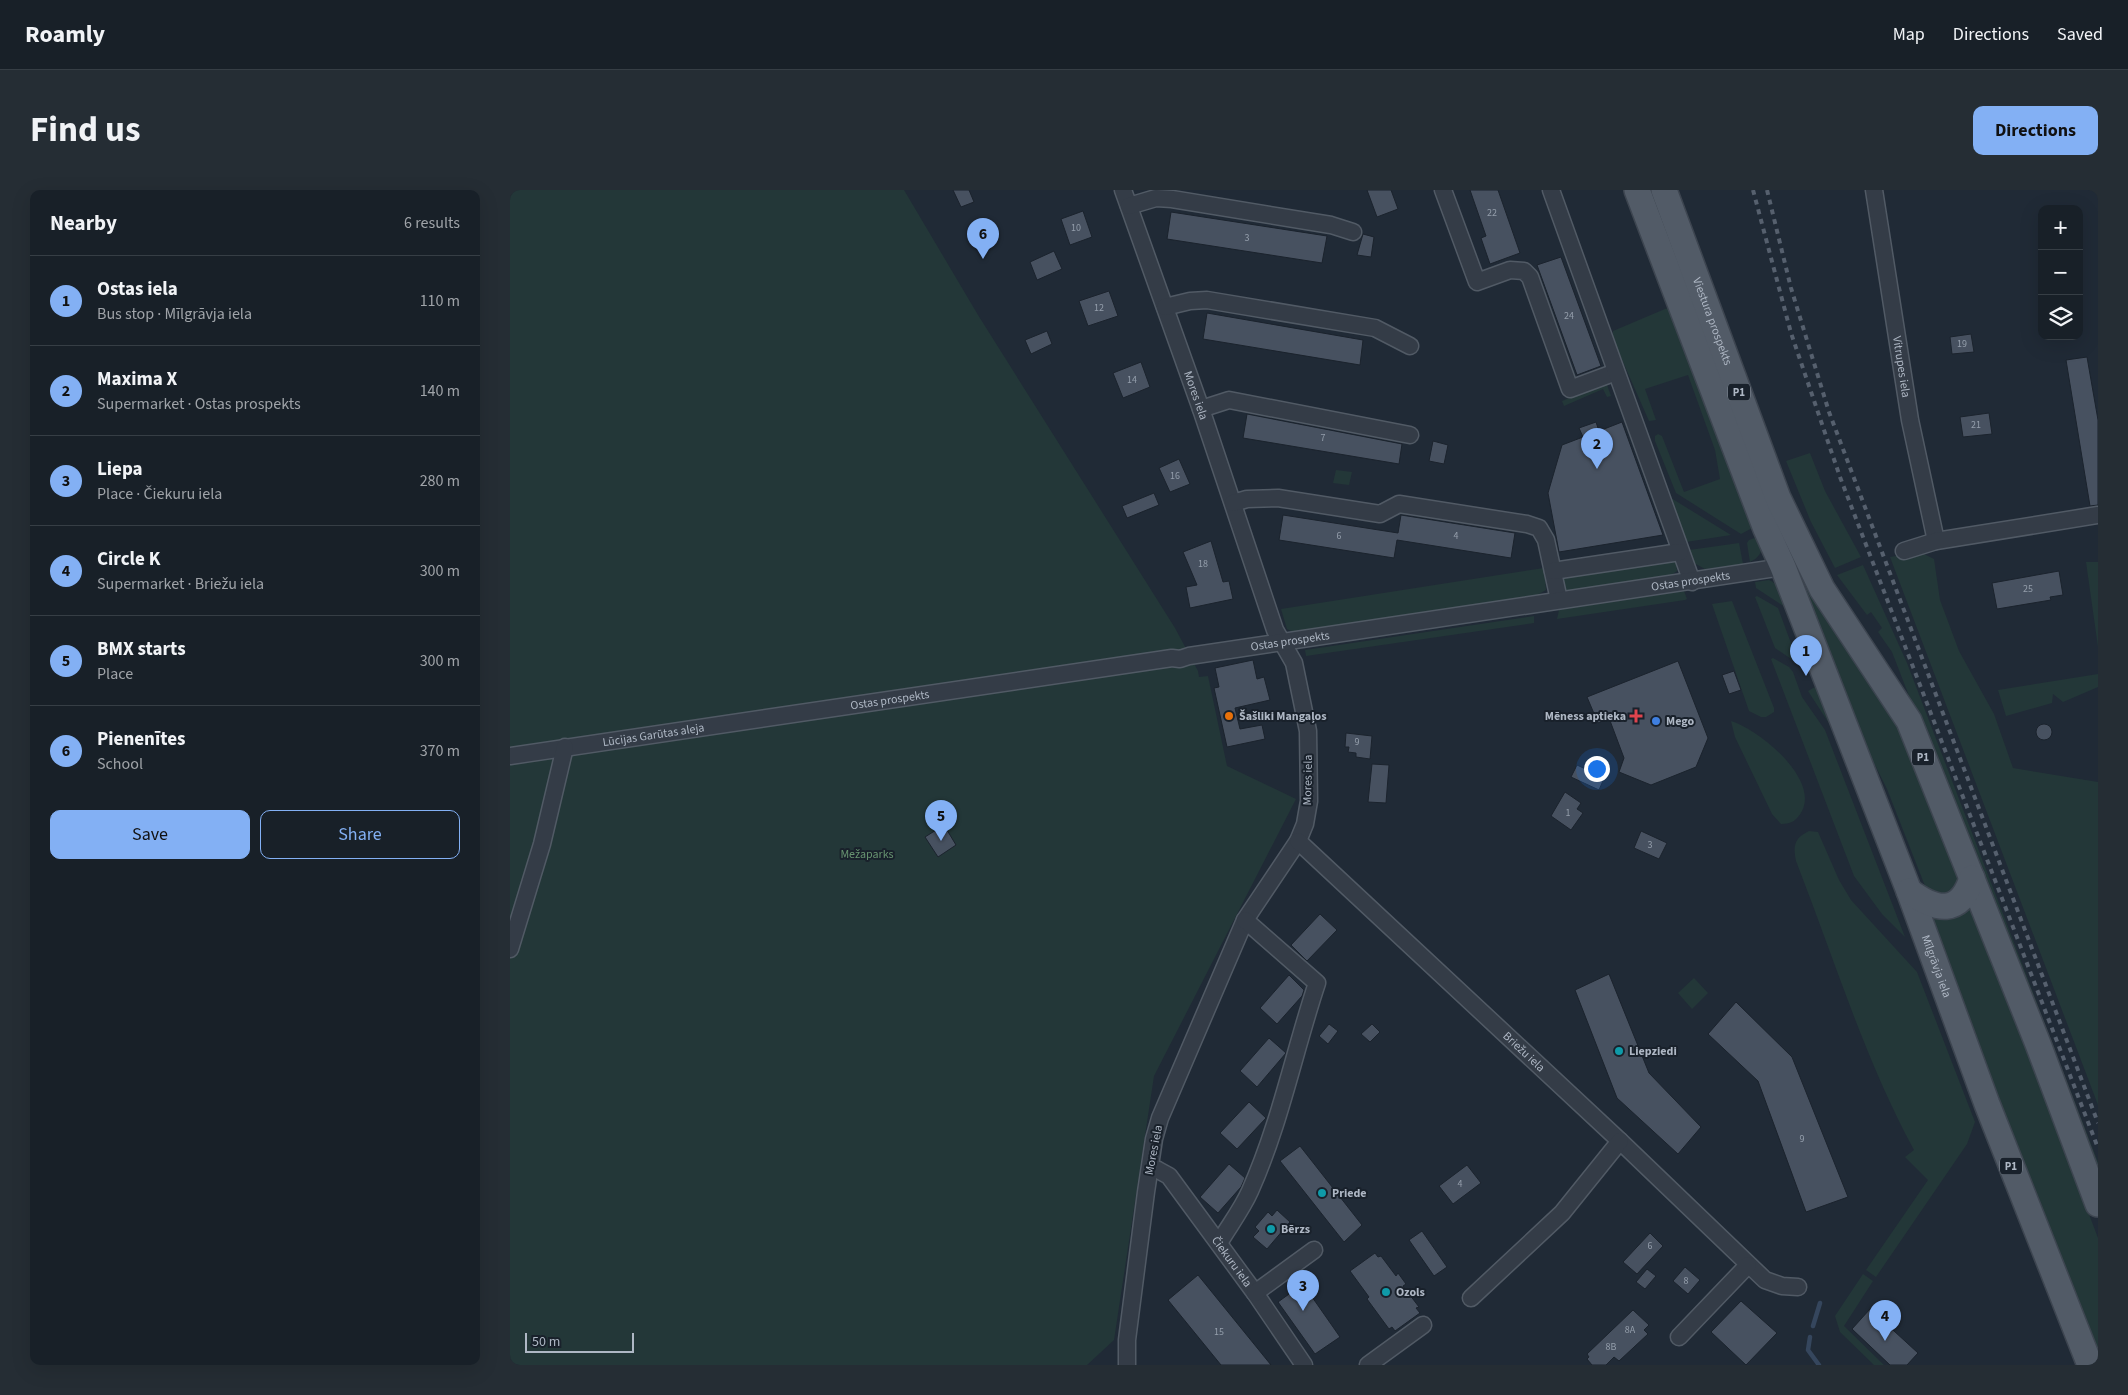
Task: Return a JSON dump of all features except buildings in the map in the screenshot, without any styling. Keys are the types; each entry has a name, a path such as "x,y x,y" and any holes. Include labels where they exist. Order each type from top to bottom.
{"main road":[{"name":"Viestura prospekts","path":"1637,190 1766,529 1784,567"},
{"name":"Viestura prospekts","path":"1664,190 1778,498 1822,589 1909,721 1972,878"},
{"name":"Mīlgrāvja iela","path":"1784,567 1909,891 1987,1104 2090,1365"},
{"path":"1909,891 1924,902 1940,908 1951,906 1961,900 1968,891 1972,878"},
{"name":"P1","path":"1972,878 2038,1044 2098,1204"}],"street":[{"name":"Mores iela","path":"1123,190 1201,409 1275,630 1298,674 1308,731 1309,801 1305,824 1298,841 1245,920 1160,1118 1154,1139 1126,1340 1126,1365"},
{"path":"1443,190 1477,282 1510,270 1524,271 1530,276 1570,389 1616,372"},
{"path":"1551,190 1692,582"},
{"name":"Vitrupes iela","path":"1874,190 1910,420 1936,542"},
{"path":"1129,206 1156,198 1172,199 1331,225 1353,232"},
{"path":"1165,307 1207,300 1375,328 1410,346"},
{"path":"1201,409 1230,400 1410,435"},
{"path":"1233,503 1246,499 1278,498 1380,514 1399,504 1527,524 1539,528 1546,540 1559,600"},
{"path":"1904,551 1936,542 2098,515"},
{"path":"1553,571 1680,552"},
{"name":"Ostas prospekts","path":"796,714 1172,658 1180,659 1282,641 1784,567"},
{"name":"Lūcijas Garūtas aleja","path":"510,756 796,714"},
{"path":"510,949 542,844 565,747"},
{"name":"Briežu iela","path":"1298,841 1620,1141 1748,1265 1765,1280 1773,1284 1798,1287"},
{"path":"1219,1243 1250,1192 1287,1092 1304,1023 1317,983 1245,920"},
{"path":"1471,1298 1562,1213 1620,1141"},
{"name":"Čiekuru iela","path":"1150,1168 1169,1176 1256,1293 1304,1365"},
{"path":"1256,1293 1314,1250"},
{"path":"1679,1337 1748,1265"},
{"path":"1368,1365 1422,1325"}],"green space":[{"name":"Mežaparks","path":"510,190 904,190 978,315 1175,628 1198,671 1199,677 1208,676 1227,766 1296,799 1154,1076 1114,1340 1087,1365 510,1365"},
{"path":"1672,306 1756,526 1741,534 1676,493 1655,441 1655,436 1658,434 1662,436 1684,492 1720,479 1715,450 1688,375 1645,389 1656,420 1649,421 1612,337 1613,331"},
{"path":"1606,382 1611,396 1607,397 1603,389 1564,406 1562,401"},
{"path":"1810,453 1825,491 1861,557 1835,568 1811,522 1786,461"},
{"path":"1336,470 1352,472 1349,485 1333,483"},
{"path":"1671,498 1731,535 1686,542"},
{"path":"1778,529 1901,728 1961,876 1960,886 1944,897 1930,894 1925,886 1887,789 1858,731"},
{"path":"1760,536 1761,552 1757,558 1750,562 1747,543 1749,540"},
{"path":"1739,543 1743,564 1705,569 1694,563 1689,550"},
{"path":"1920,552 1934,559 1940,600 1959,651 1994,714 2013,768 2098,782 2098,1105 1890,557"},
{"path":"1672,559 1676,562 1677,571 1670,576 1563,592 1559,581 1563,574"},
{"path":"2086,562 2098,562 2098,647"},
{"path":"1863,565 1907,663 2098,1162 2098,1183 1892,652 1878,632 1882,628 1871,612 1867,615 1837,575"},
{"path":"1544,568 1546,590 1537,595 1293,632 1287,629 1281,609"},
{"path":"1769,580 1776,584 1786,599 1793,617 1798,643 1785,607 1756,588 1755,582"},
{"path":"1684,591 1687,599 1685,600 1557,619 1559,610"},
{"path":"1757,596 1778,608 1795,654 1794,661 1775,648 1755,597"},
{"path":"1732,601 1774,708 1774,712 1766,717 1761,717 1749,711 1712,604"},
{"path":"1534,616 1534,623 1306,656 1305,650"},
{"path":"1773,658 1789,667 1793,672 1802,697 1825,730 1905,937 1882,914 1854,876 1771,659"},
{"path":"2098,674 2098,687 2063,702 2053,694 2052,703 2006,716 1998,690"},
{"path":"1815,687 1833,714 1917,950 1832,728 1808,691"},
{"path":"1731,721 1756,734 1770,744 1794,770 1802,784 1805,798 1802,811 1794,821 1781,824 1772,814 1735,737"},
{"path":"1809,831 1818,832 1839,880 1851,900 1917,972 1975,1122 1967,1144 1876,1277 1866,1270 1928,1180 1905,1157 1914,1150 1896,1115 1865,1044 1796,861 1796,843 1800,837"},
{"path":"1971,902 2098,1238 2098,1361 1928,912"},
{"path":"1694,978 1708,993 1692,1009 1678,993"},
{"path":"1863,1274 1873,1281 1844,1326 1884,1365 1874,1365 1840,1332 1835,1316"}],"waterway":[{"path":"1813,1326 1820,1303"},
{"path":"1810,1337 1808,1350 1819,1365"}],"railway":[{"path":"1753,190 1791,333 1840,477 2098,1148"},
{"path":"1767,190 1791,288 1829,412 2098,1123"}],"place":[{"name":"Pienenītes","path":"983,259"},
{"name":"Maxima X","path":"1597,469"},
{"name":"Ostas iela","path":"1806,676"},
{"name":"Šašliki Mangaļos","path":"1229,716"},
{"name":"Mēness aptieka","path":"1636,716"},
{"name":"Mego","path":"1656,721"},
{"name":"BMX starts","path":"941,841"},
{"name":"Liepziedi","path":"1619,1051"},
{"name":"Priede","path":"1322,1193"},
{"name":"Bērzs","path":"1271,1229"},
{"name":"Ozols","path":"1386,1292"},
{"name":"Liepa","path":"1303,1311"},
{"name":"Circle K","path":"1885,1341"}]}
